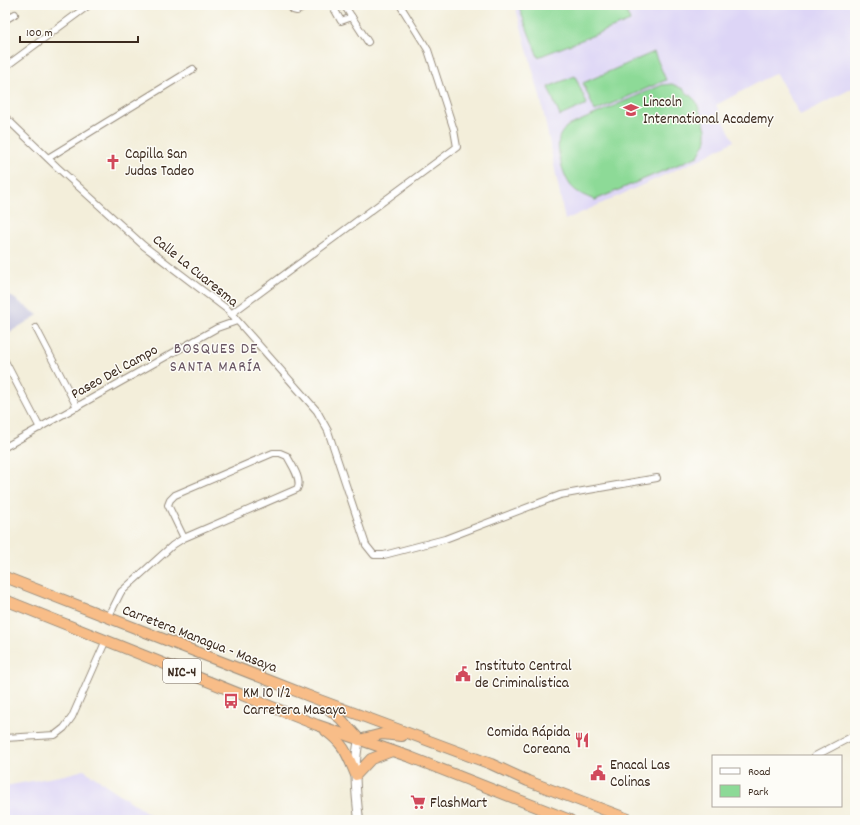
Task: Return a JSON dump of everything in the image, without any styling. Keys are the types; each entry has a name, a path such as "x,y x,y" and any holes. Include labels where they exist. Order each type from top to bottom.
{"highway":[{"name":"Carretera Managua - Masaya","path":"5,577 314,698 491,764 528,781 631,820"},
{"name":"NIC-4","path":"5,600 317,725 410,757 570,820"},
{"path":"314,698 340,718 359,740 382,734 401,736 481,766 491,764"},
{"path":"317,725 333,736 346,749 356,775 371,759 392,751"}],"street":[{"path":"5,67 89,5"},
{"path":"289,5 293,10 297,11 309,5"},
{"path":"332,5 341,21 352,17"},
{"path":"344,5 368,42"},
{"path":"231,314 457,147 454,130 428,50 400,5"},
{"path":"5,20 15,14"},
{"path":"48,158 193,69"},
{"name":"Calle La Cuaresma","path":"5,117 144,246 231,314 317,411 328,431 366,545 374,555 384,555 445,539 560,495 657,478"},
{"name":"Paseo Del Campo","path":"5,447 217,328 237,321"},
{"path":"36,328 77,407"},
{"path":"5,361 40,428"},
{"path":"108,618 121,592 173,545 184,538 297,489 300,486 299,481 287,456 280,453 273,453 175,495 170,500 168,505 184,538"},
{"path":"5,738 55,735 64,728 72,717 106,640"},
{"path":"817,755 855,736"},
{"path":"359,740 356,754 359,820"}],"shaded area":[{"name":"Lincoln International Academy","path":"515,5 855,5 855,87 800,115 776,73 716,105 734,141 702,158 565,220 541,100"},
{"path":"5,292 38,315 5,335"},
{"path":"84,770 158,820 5,820 5,786"}],"green space":[{"path":"518,5 624,5 630,21 538,57"},
{"path":"654,52 666,80 595,111 583,83"},
{"path":"575,76 587,104 560,116 548,87"},
{"path":"672,84 683,89 696,101 706,129 706,141 698,156 595,200 576,191 568,182 559,156 558,143 561,134 566,127 662,85"}],"place":[{"name":"Lincoln International Academy","path":"631,110"},
{"name":"Capilla San Judas Tadeo","path":"113,162"},
{"name":"Instituto Central de Criminalistica","path":"463,674"},
{"name":"KM 10 1/2 Carretera Masaya","path":"231,701"},
{"name":"Comida Rápida Coreana","path":"582,740"},
{"name":"Enacal Las Colinas","path":"598,773"},
{"name":"FlashMart","path":"418,802"}],"district":[{"name":"BOSQUES DE SANTA MARÍA","path":"216,356"}]}
